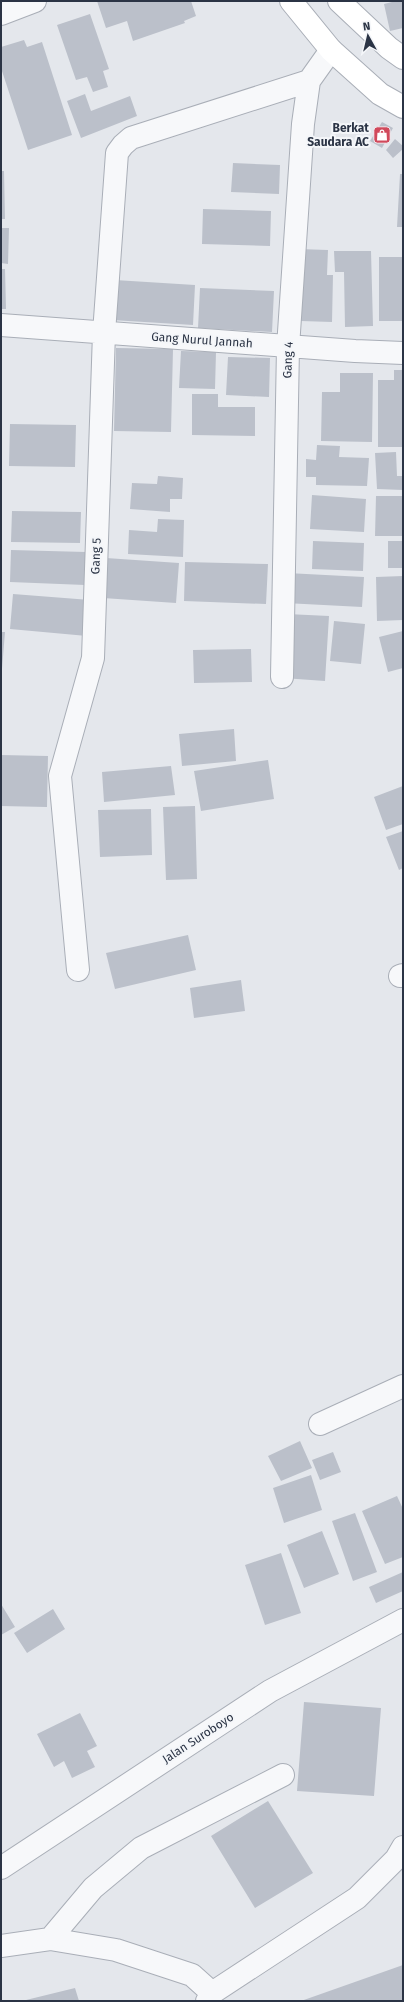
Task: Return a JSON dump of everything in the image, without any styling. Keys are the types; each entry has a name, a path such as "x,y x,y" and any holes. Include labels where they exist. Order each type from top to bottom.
{"main road":[{"path":"291,1 331,50 380,94 403,108"},
{"path":"339,1 389,48 403,58"}],"street":[{"path":"1,14 35,1"},
{"name":"Gang 4","path":"282,678 288,347 303,124 310,81 331,50"},
{"name":"Gang 5","path":"78,970 60,776 93,658 104,333 117,153 131,138 310,81"},
{"name":"Gang Nurul Jannah","path":"1,325 288,347 403,353"},
{"path":"320,1424 403,1386"},
{"name":"Jalan Suroboyo","path":"1,1868 270,1690 403,1620"},
{"path":"50,1939 93,1888 141,1848 283,1775"},
{"path":"1,1946 50,1939 116,1950 192,1975 209,1997 357,1898 396,1859 403,1847"}],"building":[{"path":"97,1 191,1 196,16 184,21 185,23 133,41 127,21 106,28"},
{"path":"403,1 403,28 390,31 384,4"},
{"path":"90,14 109,69 103,71 108,87 93,92 87,77 76,80 57,25"},
{"path":"24,40 27,47 42,42 72,135 28,150 1,68 1,47"},
{"path":"85,94 91,111 130,96 137,116 81,138 67,101"},
{"name":"Berkat Saudara AC","path":"382,122 393,128 382,148 370,141"},
{"path":"395,139 403,146 403,149 393,158 386,150"},
{"path":"233,163 280,165 279,194 231,192"},
{"path":"1,171 4,171 5,219 1,219"},
{"path":"400,174 403,174 403,227 397,227"},
{"path":"203,209 271,211 270,246 202,244"},
{"path":"1,228 9,228 8,264 1,263"},
{"path":"298,249 328,250 327,275 333,275 332,322 301,321"},
{"path":"334,251 371,251 373,326 345,327 344,272 335,272"},
{"path":"379,257 403,257 403,321 379,321"},
{"path":"1,269 5,269 6,309 1,309"},
{"path":"115,280 195,285 193,325 112,320"},
{"path":"200,288 274,291 272,332 198,328"},
{"path":"116,348 173,349 171,432 114,431"},
{"path":"181,351 216,352 215,389 179,388"},
{"path":"228,357 270,358 269,397 226,395"},
{"path":"394,370 403,370 403,447 378,447 378,380 394,380"},
{"path":"340,373 373,373 372,442 321,441 322,392 340,392"},
{"path":"192,394 218,394 218,407 255,407 255,436 192,435"},
{"path":"10,424 76,425 75,467 9,466"},
{"path":"317,445 340,446 339,457 369,458 367,486 316,485 316,477 306,477 306,459 316,460"},
{"path":"396,452 397,476 403,476 403,490 377,489 375,453"},
{"path":"158,476 183,478 182,499 170,499 170,512 130,509 132,483 157,484"},
{"path":"312,495 366,499 364,532 310,529"},
{"path":"376,496 403,496 403,536 375,536"},
{"path":"12,511 81,512 80,543 11,542"},
{"path":"158,519 184,520 183,557 128,554 129,530 157,532"},
{"path":"313,541 364,543 363,571 312,569"},
{"path":"388,541 403,541 403,568 388,568"},
{"path":"11,550 86,552 85,585 10,582"},
{"path":"106,558 179,563 176,603 103,598"},
{"path":"185,562 268,564 266,604 184,601"},
{"path":"287,573 364,577 362,607 285,603"},
{"path":"403,576 403,620 377,621 376,577"},
{"path":"13,594 90,600 87,636 10,629"},
{"path":"287,614 329,616 325,681 283,678"},
{"path":"334,621 365,624 361,664 330,661"},
{"path":"403,631 403,668 388,672 379,637"},
{"path":"1,632 5,632 2,669 1,669"},
{"path":"251,649 252,682 194,683 193,650"},
{"path":"234,729 236,761 182,766 179,734"},
{"path":"1,755 48,756 47,807 1,806"},
{"path":"268,760 274,799 201,811 194,771"},
{"path":"171,766 175,795 104,802 102,772"},
{"path":"403,786 403,824 386,830 374,797"},
{"path":"195,806 197,879 166,880 163,807"},
{"path":"151,809 152,855 100,857 98,810"},
{"path":"403,831 403,868 399,870 386,837"},
{"path":"188,935 196,970 115,989 106,953"},
{"path":"241,980 245,1011 194,1018 190,988"},
{"path":"300,1441 312,1468 281,1481 268,1456"},
{"path":"333,1452 341,1472 320,1480 312,1460"},
{"path":"311,1475 322,1510 284,1523 273,1488"},
{"path":"397,1496 403,1509 403,1557 385,1564 362,1511"},
{"path":"355,1513 377,1572 353,1581 332,1521"},
{"path":"322,1531 339,1574 304,1588 287,1545"},
{"path":"281,1553 301,1613 265,1625 245,1565"},
{"path":"403,1572 403,1591 376,1603 369,1587"},
{"path":"1,1604 15,1627 1,1635"},
{"path":"53,1609 65,1629 27,1653 14,1633"},
{"path":"304,1702 381,1708 374,1796 297,1791"},
{"path":"80,1713 97,1746 87,1751 95,1767 72,1778 64,1761 54,1767 37,1734"},
{"path":"268,1801 313,1873 255,1908 211,1836"},
{"path":"403,1965 403,2001 301,2001"},
{"path":"75,1988 79,2001 26,2001 26,2000"}],"place":[{"name":"Berkat Saudara AC","path":"382,135"}]}
